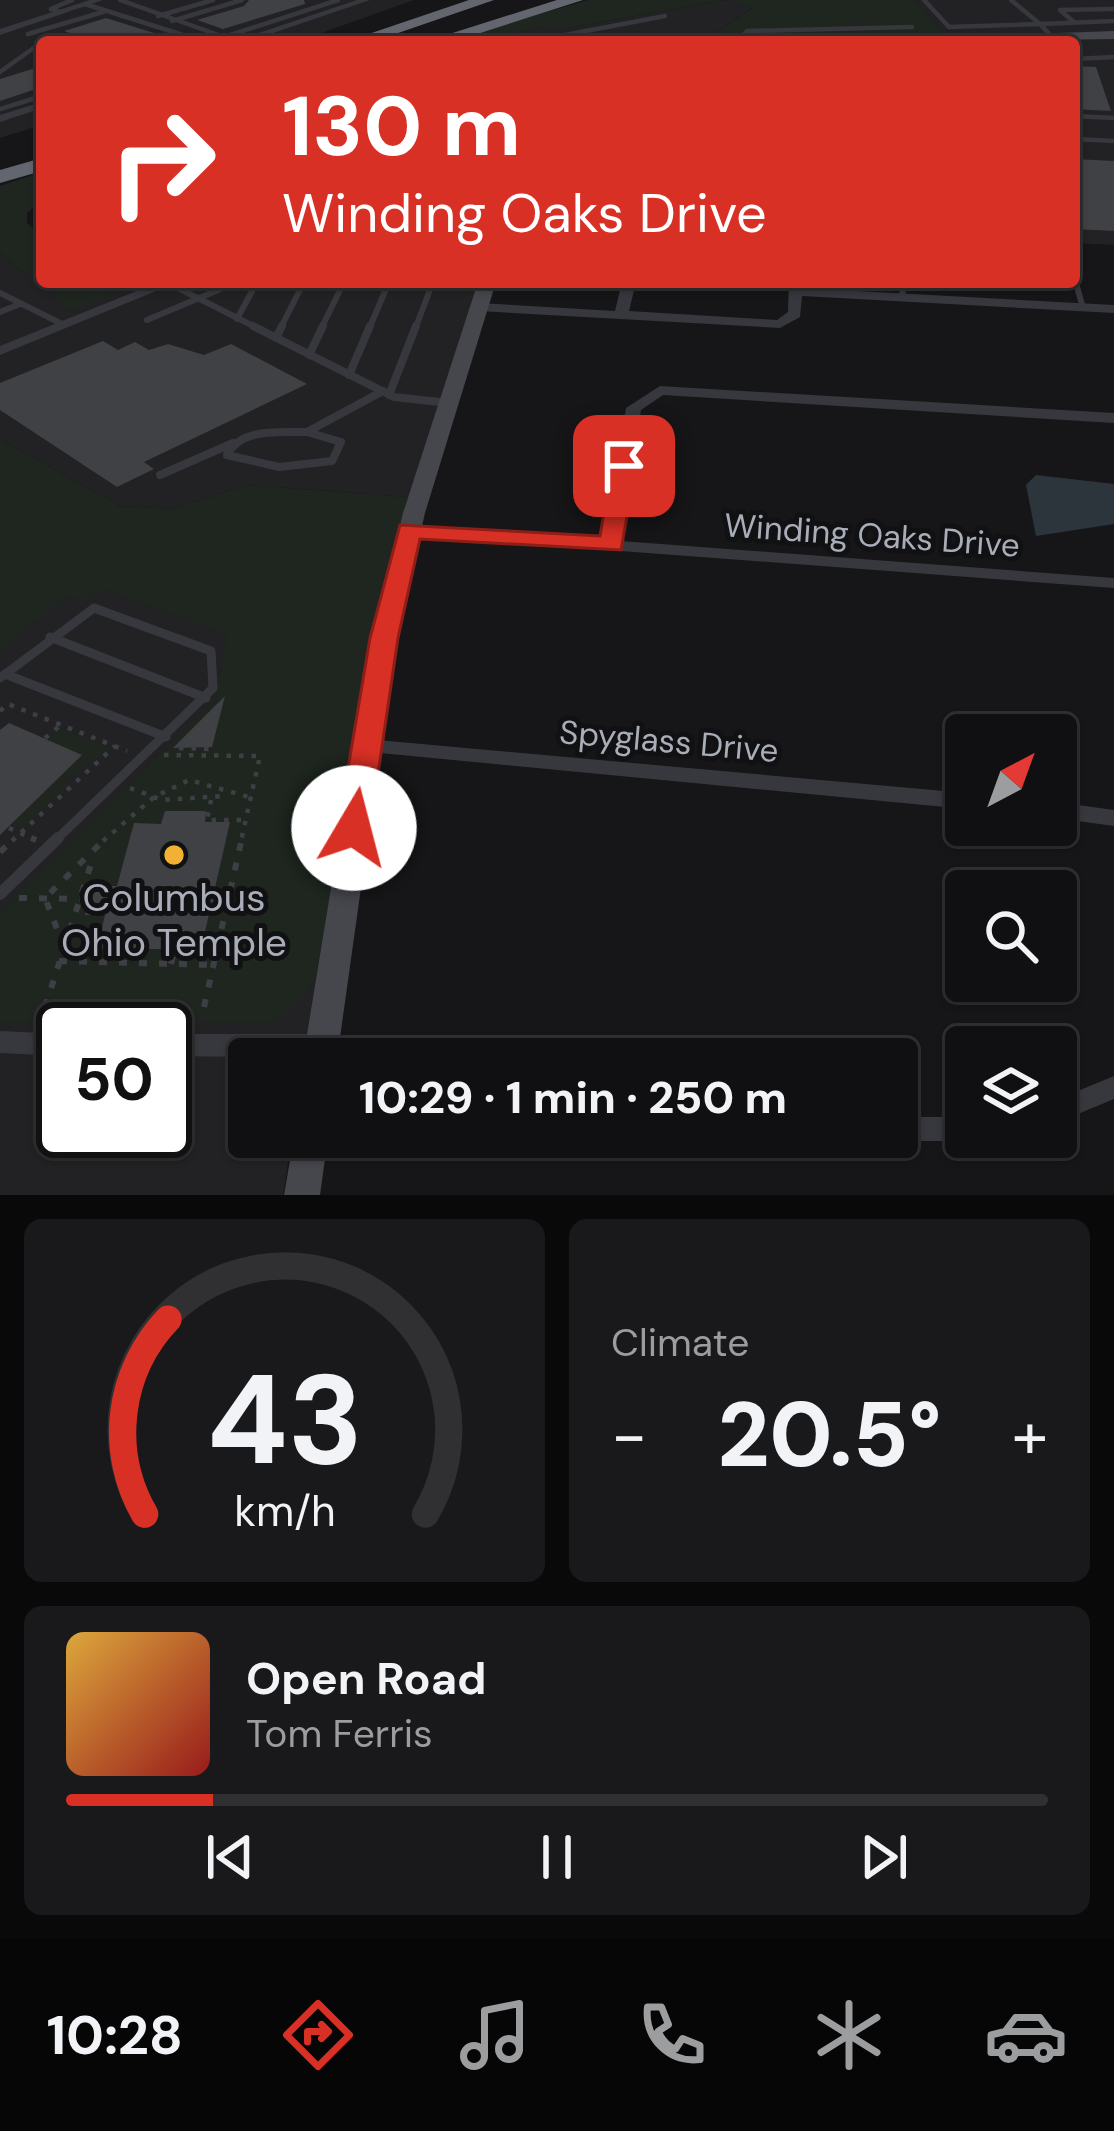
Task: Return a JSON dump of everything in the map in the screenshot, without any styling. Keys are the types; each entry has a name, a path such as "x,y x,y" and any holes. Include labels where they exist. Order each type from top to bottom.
{"highway":[{"path":"349,36 457,0"},
{"path":"373,36 486,0"},
{"path":"431,36 542,0"},
{"path":"453,36 575,0"},
{"path":"0,154 36,143"},
{"path":"0,177 36,166"}],"main road":[{"path":"1080,36 1114,35"},
{"path":"323,1038 366,746 410,530 485,288"},
{"path":"302,1195 308,1158"}],"street":[{"path":"5,30 98,0"},
{"path":"256,36 366,0"},
{"path":"0,119 36,107"},
{"path":"0,350 153,288"},
{"path":"621,315 628,288"},
{"path":"479,307 780,324 795,314 796,288"},
{"path":"831,288 1114,309"},
{"path":"612,544 634,408 660,390 1114,418"},
{"name":"Winding Oaks Drive","path":"410,530 1114,583"},
{"name":"Spyglass Drive","path":"366,746 945,799"},
{"path":"1077,813 1114,818"},
{"path":"0,1042 36,1044"},
{"path":"192,1046 228,1048"},
{"path":"1077,1103 1114,1088"}],"lane":[{"path":"60,12 51,9 72,0"},
{"path":"116,0 220,36"},
{"path":"158,16 213,0"},
{"path":"172,21 242,0"},
{"path":"226,36 338,0"},
{"path":"924,0 949,27 1114,21"},
{"path":"1010,0 1051,36"},
{"path":"85,4 186,36"},
{"path":"1075,23 1060,10 1114,9"},
{"path":"28,34 106,11"},
{"path":"552,36 585,28 646,24 665,16"},
{"path":"742,36 747,31 912,27"},
{"path":"5,30 36,39"},
{"path":"0,72 36,46"},
{"path":"1080,59 1114,57"},
{"path":"0,109 36,98"},
{"path":"1080,116 1114,118"},
{"path":"1080,139 1114,141"},
{"path":"179,288 386,393 449,403"},
{"path":"147,320 222,288"},
{"path":"237,319 254,288"},
{"path":"276,338 301,288"},
{"path":"309,355 341,288"},
{"path":"350,375 386,288"},
{"path":"308,432 386,393 430,288"},
{"path":"1078,288 1084,308"},
{"path":"0,293 64,325"},
{"path":"0,312 20,304"},
{"path":"160,475 232,442 249,435 308,432 341,442 332,461 316,466 241,462 227,455 232,442"},
{"path":"0,893 170,741 213,688 212,651 94,608 3,676 170,741"},
{"path":"50,637 206,698"}],"path":[{"path":"0,711 8,704 115,746 0,852"},
{"path":"45,738 61,725"},
{"path":"170,741 211,749"},
{"path":"164,755 260,756 204,1007"},
{"path":"45,898 152,797 190,780 204,780 224,796"},
{"path":"130,788 152,797 249,797"},
{"path":"211,800 207,820 244,820"},
{"path":"9,828 39,841"},
{"path":"47,1002 94,855"},
{"path":"13,898 90,899"},
{"path":"45,898 64,947"},
{"path":"212,899 227,900"},
{"path":"171,964 175,948"},
{"path":"145,963 148,952"},
{"path":"59,961 213,965"}],"shaded area":[{"path":"0,0 414,0 313,36 36,36 36,127 0,138"},
{"path":"588,0 724,0 563,29 538,27 509,36 465,36"},
{"path":"724,0 754,7 711,36 509,36 538,27 563,29"},
{"path":"725,0 914,0 946,34 711,36 753,8"},
{"path":"914,0 1114,0 1114,245 1080,243 1080,36 886,36 944,33"},
{"path":"36,174 36,205 27,213 27,223 36,231 36,282 0,253 0,186"},
{"path":"0,253 36,282 36,288 44,288 71,310 110,288 484,288 423,498 246,485 173,509 120,506 0,439"},
{"path":"43,288 112,290 109,296 70,310"},
{"path":"0,439 120,506 173,509 246,485 408,497 380,594 318,975 297,1004 274,1021 192,1021 192,1002 36,1002 36,1022 0,1022 0,911 215,701 228,634 103,588 87,601 69,595 0,649"},
{"path":"1036,475 1114,484 1114,524 1036,536 1026,485"},
{"path":"66,582 283,586 359,712 307,1038 228,1038 228,1158 289,1158 283,1195 0,1195 0,636"},
{"path":"61,728 110,748 65,782 69,785 21,830 11,825 29,809 25,806 81,755 48,740"}],"building":[{"path":"249,0 304,0 305,4 223,29 197,20 244,6"},
{"path":"106,18 154,33 79,36 64,31"},
{"path":"1080,66 1096,67 1111,111 1080,109"},
{"path":"36,68 36,89 0,101 0,79"},
{"path":"1080,159 1114,161 1114,231 1080,229"},
{"path":"103,341 118,350 135,342 149,350 168,344 204,355 231,344 307,384 144,462 154,469 117,487 0,410 0,383"},
{"path":"225,696 212,747 173,748"},
{"path":"9,723 82,755 0,835 0,730"},
{"name":"Columbus Ohio Temple","path":"165,811 206,811 205,822 230,822 201,949 97,949 105,915 85,915 94,886 117,886 134,823 161,824"}],"place":[{"name":"Columbus Ohio Temple","path":"174,855"}],"route":[{"path":"354,828 384,638 410,530 612,544 624,466"}]}
